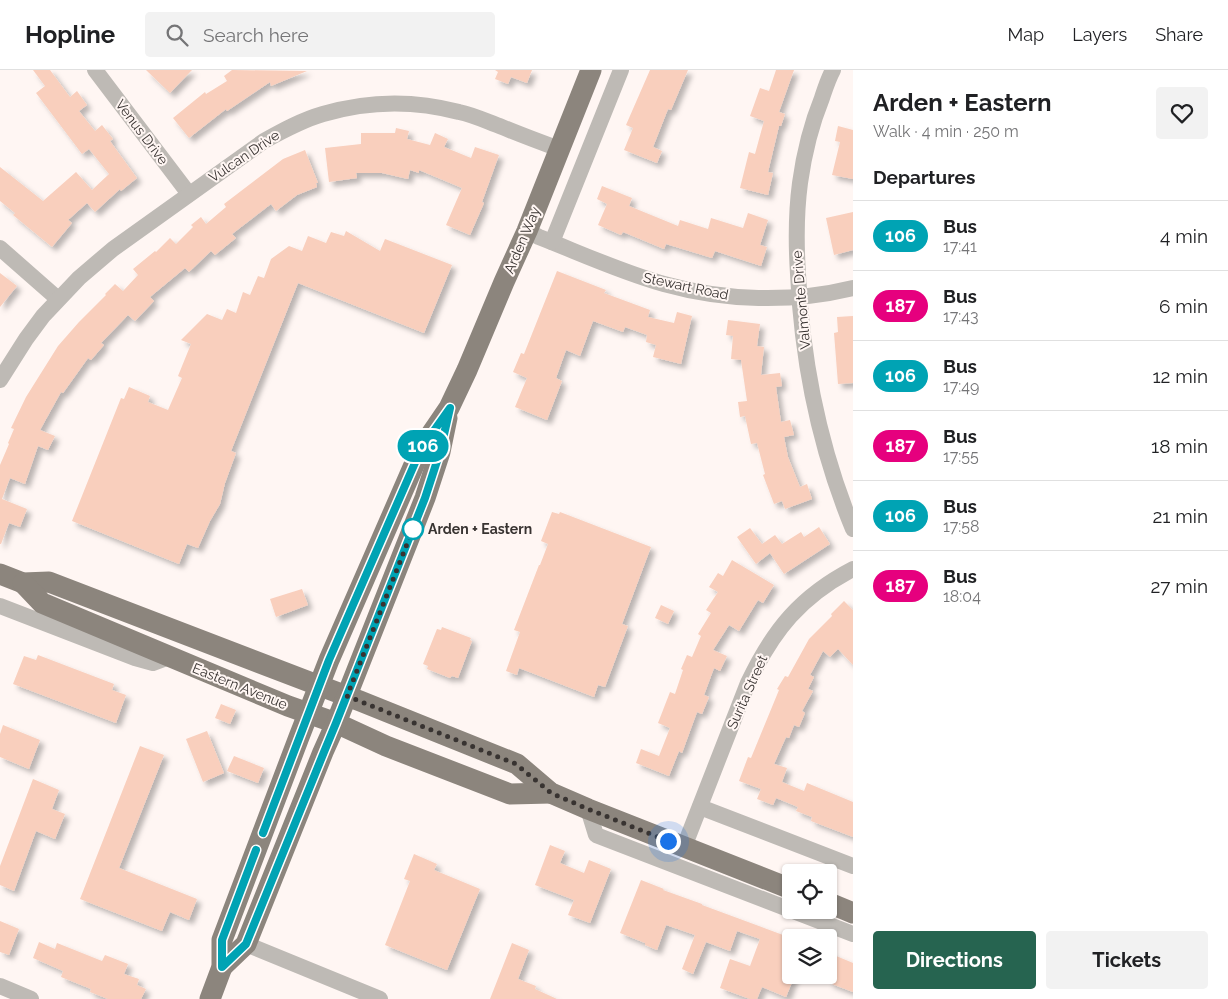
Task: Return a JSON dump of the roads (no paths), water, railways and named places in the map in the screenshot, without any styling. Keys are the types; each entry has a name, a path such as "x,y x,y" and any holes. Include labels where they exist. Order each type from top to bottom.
{"main road":[{"name":"Arden Way","path":"210,999 222,967 222,940 329,660 421,449 450,408 468,370 527,231 591,70"},
{"name":"Arden Way","path":"222,967 246,944 425,498 440,452 450,408"},
{"name":"Eastern Avenue","path":"0,574 23,583 49,582 347,696 516,764 551,793 782,885"},
{"name":"Eastern Avenue","path":"23,583 42,603 288,706 336,723 386,746 510,794 551,793"},
{"path":"837,906 853,913"}],"street":[{"name":"Venus Drive","path":"95,70 189,194"},
{"path":"552,242 621,70"},
{"name":"Valmonte Drive","path":"833,70 808,141 800,182 797,210 799,297 804,346 820,426 835,479 853,528"},
{"name":"Vulcan Drive","path":"0,380 26,339 58,299 113,249 264,141 321,114 358,106 396,103 422,105 459,112 559,149"},
{"name":"Stewart Road","path":"527,231 640,276 705,293 772,298 818,295 853,288"},
{"path":"0,248 58,299"},
{"name":"Surita Street","path":"684,847 748,683 770,641 799,606 829,583 853,569"},
{"path":"0,606 135,658 153,663 170,657"},
{"path":"700,807 853,866"},
{"path":"588,809 596,835 853,934"},
{"path":"246,944 380,999"},
{"path":"0,986 31,999"}],"place":[{"name":"Arden + Eastern","path":"413,529"}]}
